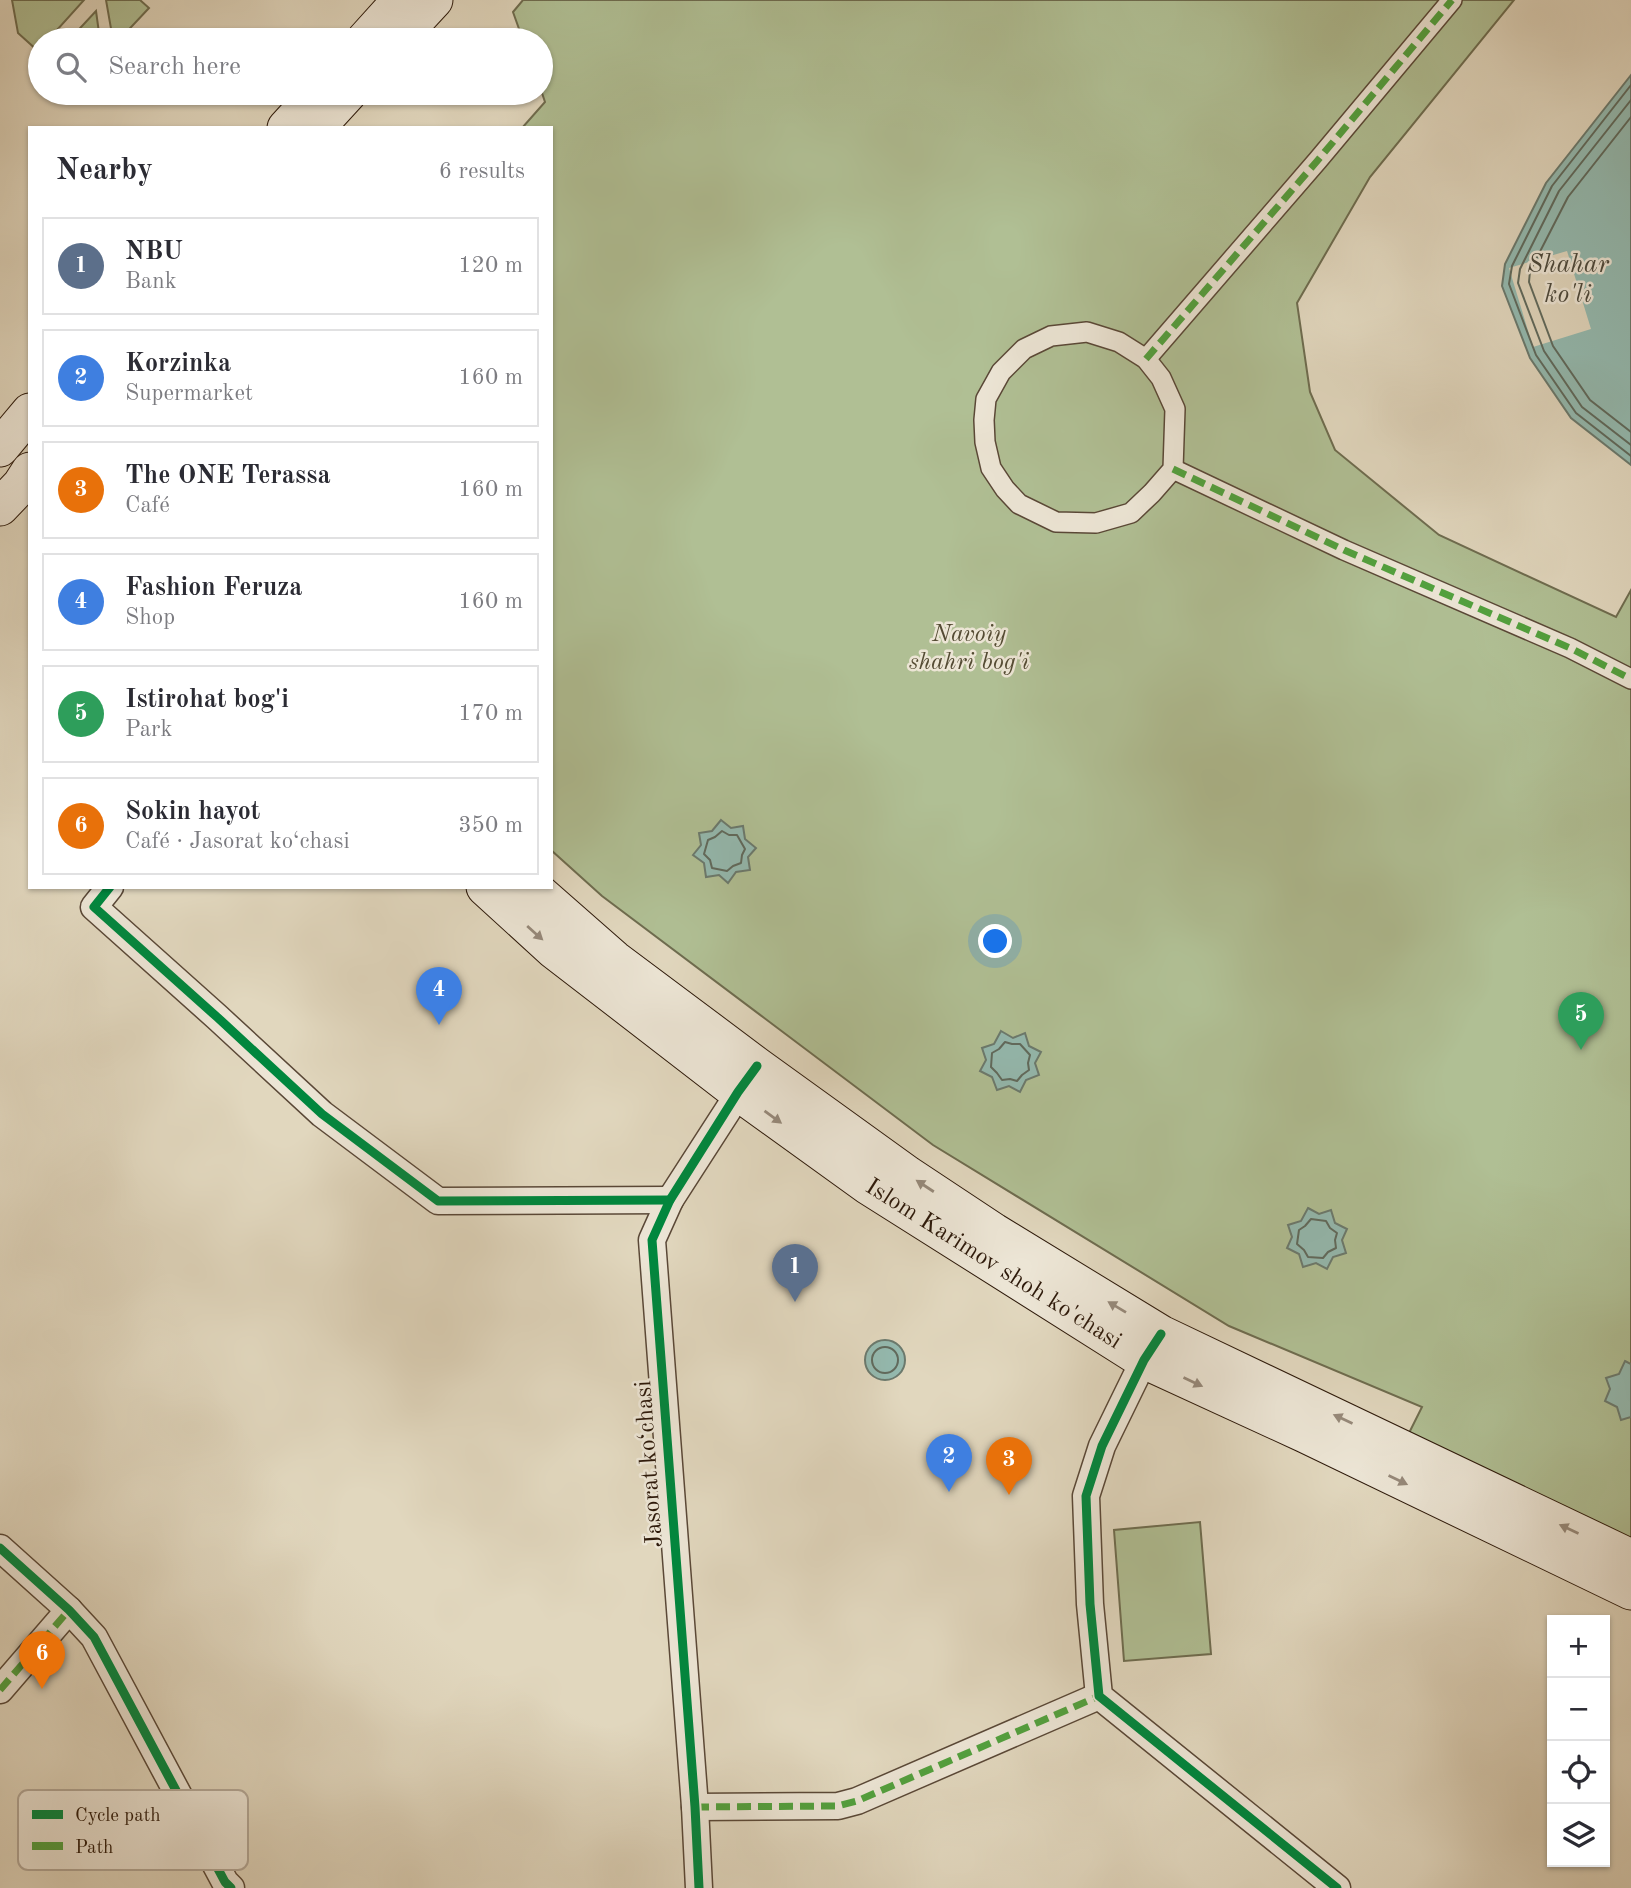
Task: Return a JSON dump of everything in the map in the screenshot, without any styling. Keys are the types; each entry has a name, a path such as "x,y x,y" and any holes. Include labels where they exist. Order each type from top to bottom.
{"main road":[{"path":"376,28 401,0"},
{"path":"408,28 434,0"},
{"path":"288,126 307,105"},
{"path":"318,126 337,105"},
{"name":"Islom Karimov shoh ko'chasi","path":"487,889 554,950 748,1079"},
{"name":"Islom Karimov shoh ko'chasi","path":"534,889 867,1185 1305,1434 1631,1591"},
{"name":"Islom Karimov shoh ko'chasi","path":"1153,1347 1631,1558"}],"street":[{"path":"1146,359 1452,0"},
{"path":"1087,332 1119,342 1146,359 1161,378 1175,410 1173,469 1130,513 1096,523 1056,522 1020,504 1005,489 991,468 985,442 986,399 1001,372 1024,349 1051,336 1087,332"},
{"path":"1173,469 1344,550 1570,648 1631,679"},
{"path":"108,889 94,907 321,1114 438,1201 670,1200"},
{"name":"Jasorat ko‘chasi","path":"699,1888 652,1240 670,1200 748,1079"},
{"path":"1153,1347 1102,1446 1086,1496 1090,1604 1099,1696 1337,1888"},
{"path":"0,1548 69,1610 94,1637 176,1790"},
{"path":"0,1690 69,1610"},
{"path":"695,1807 838,1806 857,1801 1099,1696"},
{"path":"219,1870 231,1888"}],"green space":[{"path":"12,0 84,0 59,28 28,28 28,42 18,33"},
{"path":"106,0 140,0 149,8 130,28 111,28"},
{"name":"Navoiy shahri bog'i","path":"523,0 1514,0 1370,177 1297,303 1310,392 1335,450 1439,535 1616,617 1631,590 1631,1550 1404,1443 1422,1407 1229,1326 933,1145 602,896 553,852 553,126 524,126 542,105 553,105 553,28 519,28 513,12"},
{"path":"96,11 98,28 80,28"},
{"path":"1200,1522 1211,1654 1124,1661 1114,1530"}],"water":[{"name":"Shahar ko'li","path":"1631,75 1631,465 1571,418 1530,358 1502,286 1505,264 1546,183"},
{"path":"721,820 731,828 743,826 745,839 756,848 748,857 750,870 736,872 728,883 719,875 706,877 704,863 693,855 701,845 699,833 712,831"},
{"path":"1001,1031 1013,1038 1025,1033 1029,1046 1041,1052 1035,1063 1039,1075 1026,1080 1020,1092 1009,1086 997,1090 992,1077 980,1071 986,1060 982,1048 994,1044"},
{"path":"1308,1208 1319,1214 1331,1210 1335,1223 1347,1229 1342,1240 1346,1253 1333,1257 1327,1269 1316,1263 1303,1267 1299,1254 1287,1248 1292,1237 1288,1225 1301,1221"},
{"path":"885,1340 893,1341 899,1346 904,1352 904,1368 899,1374 893,1379 885,1380 877,1379 871,1374 866,1368 865,1360 866,1352 871,1346 877,1341"},
{"path":"1625,1361 1631,1364 1631,1417 1621,1420 1617,1407 1605,1401 1610,1389 1606,1378 1619,1374"}],"pier":[{"path":"1567,251 1591,329 1533,347 1509,268"}],"marked path":[{"path":"1146,359 1452,0"},
{"path":"1173,469 1344,550 1570,648 1631,679"},
{"path":"0,1690 69,1610"},
{"path":"695,1807 838,1806 857,1801 1099,1696"}],"cycle path":[{"path":"108,889 94,907 322,1114 438,1201 670,1200"},
{"path":"699,1888 652,1240 670,1200 757,1066"},
{"path":"1161,1334 1144,1360 1102,1446 1086,1496 1090,1604 1099,1696 1337,1888"},
{"path":"0,1548 69,1610 94,1637 176,1790"},
{"path":"219,1870 231,1888"}],"place":[{"name":"Fashion Feruza","path":"439,1025"},
{"name":"Istirohat bog'i","path":"1581,1050"},
{"name":"NBU","path":"795,1302"},
{"name":"Korzinka","path":"949,1492"},
{"name":"The ONE Terassa","path":"1009,1495"},
{"name":"Sokin hayot","path":"42,1689"}]}
